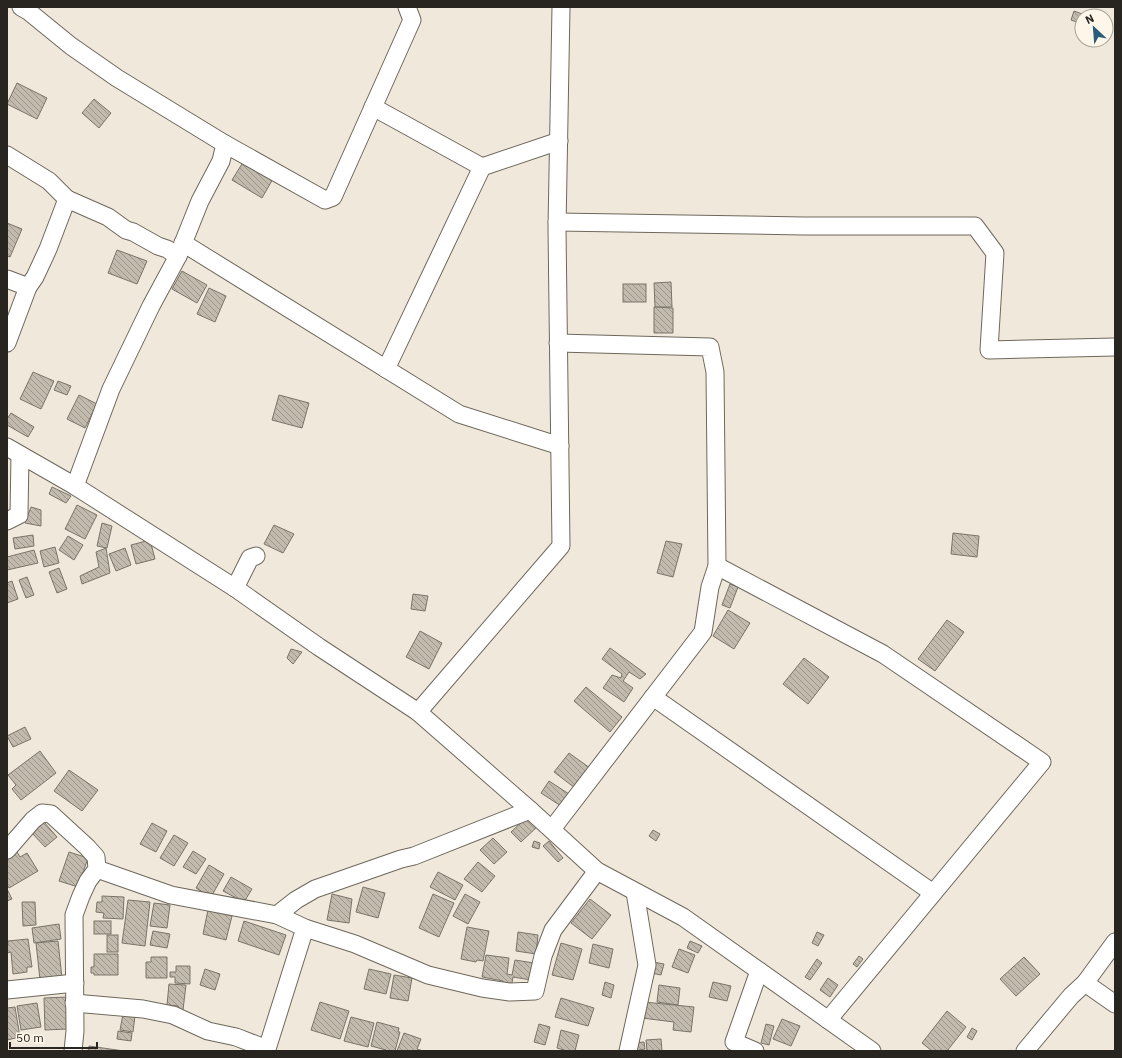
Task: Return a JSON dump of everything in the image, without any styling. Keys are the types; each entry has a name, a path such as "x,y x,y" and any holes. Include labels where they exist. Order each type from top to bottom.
{"street":[{"path":"21,7 71,46 117,78 225,144 325,200 334,197 412,20 407,7"},
{"path":"418,712 561,546 557,222 562,7"},
{"path":"374,107 482,167"},
{"path":"386,369 482,167 559,141"},
{"path":"75,486 111,389 180,250 200,201 221,162 225,144"},
{"path":"7,155 49,181 67,199 108,217 126,230 158,246 180,250 386,369 459,414 560,446"},
{"path":"7,344 28,287 35,277 48,248 67,199"},
{"path":"557,222 804,226 975,226 995,253 990,350 1115,347"},
{"path":"7,279 28,287"},
{"path":"552,829 703,632 710,587 717,566 716,372 710,346 558,343"},
{"path":"13,451 75,486 235,588 319,647 418,712 598,871 683,917 872,1051"},
{"path":"7,521 19,515 13,451"},
{"path":"235,588 250,558 256,556"},
{"path":"717,566 883,654 1042,762 828,1020"},
{"path":"653,697 933,893"},
{"path":"277,915 296,900 315,889 401,859 414,856 530,810"},
{"path":"7,850 33,820 42,814 51,814 96,857 97,869 86,886 74,915 75,1031 73,1051"},
{"path":"97,869 171,895 277,915 305,928 355,944 428,975 482,988 510,992 535,991 543,956 553,930 598,871"},
{"path":"628,1051 647,965 636,892"},
{"path":"74,1003 143,1009 173,1016 208,1031 236,1037 267,1049 305,928"},
{"path":"1025,1051 1071,996 1085,983 1115,942"},
{"path":"755,1051 734,1042 759,971"},
{"path":"7,990 75,983"},
{"path":"1085,983 1115,1004"}],"building":[{"path":"1074,11 1074,21 1071,20"},
{"path":"17,83 47,98 37,119 7,104"},
{"path":"94,99 111,113 99,128 82,113"},
{"path":"245,159 274,177 262,198 232,180"},
{"path":"7,223 22,229 10,257 7,256"},
{"path":"117,250 147,261 137,284 108,273"},
{"path":"182,271 207,285 197,303 172,289"},
{"path":"671,282 672,307 655,307 654,283"},
{"path":"623,284 646,284 646,302 623,302"},
{"path":"209,288 226,296 215,322 197,314"},
{"path":"654,307 673,308 673,333 654,333"},
{"path":"33,372 54,381 41,409 20,399"},
{"path":"58,381 71,386 67,395 54,390"},
{"path":"79,395 97,404 85,428 67,419"},
{"path":"279,395 309,403 302,428 272,420"},
{"path":"11,413 34,427 28,437 7,425 7,419"},
{"path":"52,487 71,496 66,503 49,494"},
{"path":"77,505 97,515 85,539 65,529"},
{"path":"31,507 41,510 41,526 25,523"},
{"path":"102,523 112,526 107,548 97,546"},
{"path":"274,525 294,534 283,553 264,544"},
{"path":"953,533 979,536 977,557 951,554"},
{"path":"33,535 34,546 15,549 13,538"},
{"path":"68,536 83,545 74,560 59,550"},
{"path":"150,540 155,559 136,564 131,545"},
{"path":"666,541 682,544 673,577 657,573"},
{"path":"55,547 59,563 44,567 40,551"},
{"path":"106,548 110,573 82,584 80,576 99,567 96,552"},
{"path":"125,548 131,565 116,571 109,554"},
{"path":"34,550 38,563 7,570 7,557"},
{"path":"59,568 67,589 57,593 49,572"},
{"path":"27,577 34,595 26,598 19,580"},
{"path":"12,581 18,599 7,603 7,583"},
{"path":"730,584 738,587 730,608 722,605"},
{"path":"413,594 428,596 425,611 411,609"},
{"path":"728,610 750,623 734,649 713,636"},
{"path":"947,620 964,632 935,671 918,659"},
{"path":"420,631 442,643 429,669 406,657"},
{"path":"610,648 646,674 640,679 629,672 623,681 633,688 624,702 603,688 612,675 621,678 622,674 602,659"},
{"path":"291,649 302,652 293,664 287,658"},
{"path":"804,658 829,677 808,704 783,684"},
{"path":"586,687 622,717 610,732 574,701"},
{"path":"25,727 31,739 13,747 7,736"},
{"path":"40,751 56,773 21,800 12,789 16,785 8,775"},
{"path":"569,753 590,768 575,788 554,772"},
{"path":"69,770 98,790 82,811 54,791"},
{"path":"549,781 569,794 561,806 541,793"},
{"path":"528,816 538,826 521,842 511,832"},
{"path":"44,822 57,837 45,847 32,833"},
{"path":"152,823 167,831 156,852 140,844"},
{"path":"653,830 660,834 656,841 649,836"},
{"path":"174,835 188,843 174,866 160,858"},
{"path":"493,838 507,852 494,864 480,850"},
{"path":"534,841 540,843 539,849 532,847"},
{"path":"549,841 563,858 558,862 543,846"},
{"path":"16,850 20,857 27,853 38,871 9,888 7,885 7,856"},
{"path":"193,851 206,859 196,874 183,867"},
{"path":"69,852 88,858 78,887 59,881"},
{"path":"478,862 495,876 482,892 464,879"},
{"path":"209,865 224,874 211,897 196,888"},
{"path":"438,872 463,885 455,900 430,887"},
{"path":"231,877 252,889 244,902 223,891"},
{"path":"363,887 385,893 378,918 356,912"},
{"path":"7,889 12,899 7,901"},
{"path":"332,894 352,899 349,923 327,920"},
{"path":"433,894 454,903 439,937 419,928"},
{"path":"465,894 480,902 468,924 453,916"},
{"path":"102,896 124,897 123,919 103,918 104,913 96,912 97,902 102,902"},
{"path":"590,899 611,915 592,939 571,923"},
{"path":"128,900 150,902 145,946 122,943"},
{"path":"22,902 35,902 36,925 23,926"},
{"path":"154,903 170,905 167,928 150,926"},
{"path":"208,910 232,916 226,940 203,934"},
{"path":"94,921 111,921 111,934 94,934"},
{"path":"244,921 286,935 279,955 238,941"},
{"path":"59,924 61,939 34,943 32,928"},
{"path":"467,927 489,931 483,961 477,960 476,962 461,959"},
{"path":"153,931 170,934 167,948 150,945"},
{"path":"518,932 538,935 536,954 516,951"},
{"path":"817,932 824,935 818,946 812,943"},
{"path":"107,935 118,935 118,952 107,952"},
{"path":"28,939 32,967 27,967 27,972 13,974 11,952 7,953 8,941"},
{"path":"58,941 62,978 40,980 36,943"},
{"path":"690,941 702,946 698,953 687,948"},
{"path":"561,943 582,949 573,980 552,975"},
{"path":"593,944 613,949 609,968 589,963"},
{"path":"679,949 695,955 688,973 672,967"},
{"path":"94,954 118,954 118,975 94,975 94,973 91,973 91,967 94,967"},
{"path":"486,955 509,958 507,974 512,975 515,960 534,963 531,980 513,977 511,989 502,987 503,981 482,977"},
{"path":"859,956 863,959 857,967 853,964"},
{"path":"151,957 167,957 167,978 146,978 146,962 151,962"},
{"path":"1024,957 1040,974 1016,996 1000,979"},
{"path":"817,959 822,963 810,980 805,977"},
{"path":"653,962 664,964 661,975 651,973"},
{"path":"176,966 190,966 190,984 175,983 175,977 170,977 170,972 176,972"},
{"path":"205,969 220,974 215,990 200,985"},
{"path":"369,969 391,974 386,994 364,989"},
{"path":"394,975 412,978 408,1001 390,998"},
{"path":"828,978 838,985 830,997 820,990"},
{"path":"605,982 614,985 611,998 602,995"},
{"path":"713,982 731,986 727,1001 709,997"},
{"path":"169,984 186,985 183,1010 177,1010 178,1006 167,1005"},
{"path":"659,985 680,988 678,1005 657,1002"},
{"path":"67,997 68,1029 45,1030 44,998"},
{"path":"561,998 594,1008 588,1026 555,1017"},
{"path":"320,1002 349,1011 340,1039 311,1030"},
{"path":"644,1002 694,1007 691,1032 673,1030 674,1022 642,1018"},
{"path":"37,1003 41,1027 21,1030 17,1006"},
{"path":"15,1007 20,1037 7,1040 7,1008"},
{"path":"947,1011 966,1027 947,1051 932,1051 922,1043"},
{"path":"123,1014 135,1016 133,1032 120,1030"},
{"path":"351,1017 374,1023 368,1047 344,1041"},
{"path":"782,1019 800,1026 791,1046 773,1039"},
{"path":"377,1022 399,1028 398,1032 400,1032 395,1051 386,1051 371,1046"},
{"path":"539,1024 550,1027 545,1045 534,1042"},
{"path":"766,1024 774,1026 769,1045 761,1043"},
{"path":"972,1028 977,1031 972,1040 967,1037"},
{"path":"561,1030 579,1035 575,1051 567,1051 557,1048"},
{"path":"118,1031 132,1033 131,1041 117,1039"},
{"path":"404,1033 421,1039 417,1049 423,1051 397,1051"},
{"path":"661,1039 662,1051 647,1051 646,1040"},
{"path":"644,1042 645,1049 635,1051 634,1043"},
{"path":"89,1046 124,1051 88,1051"}]}
